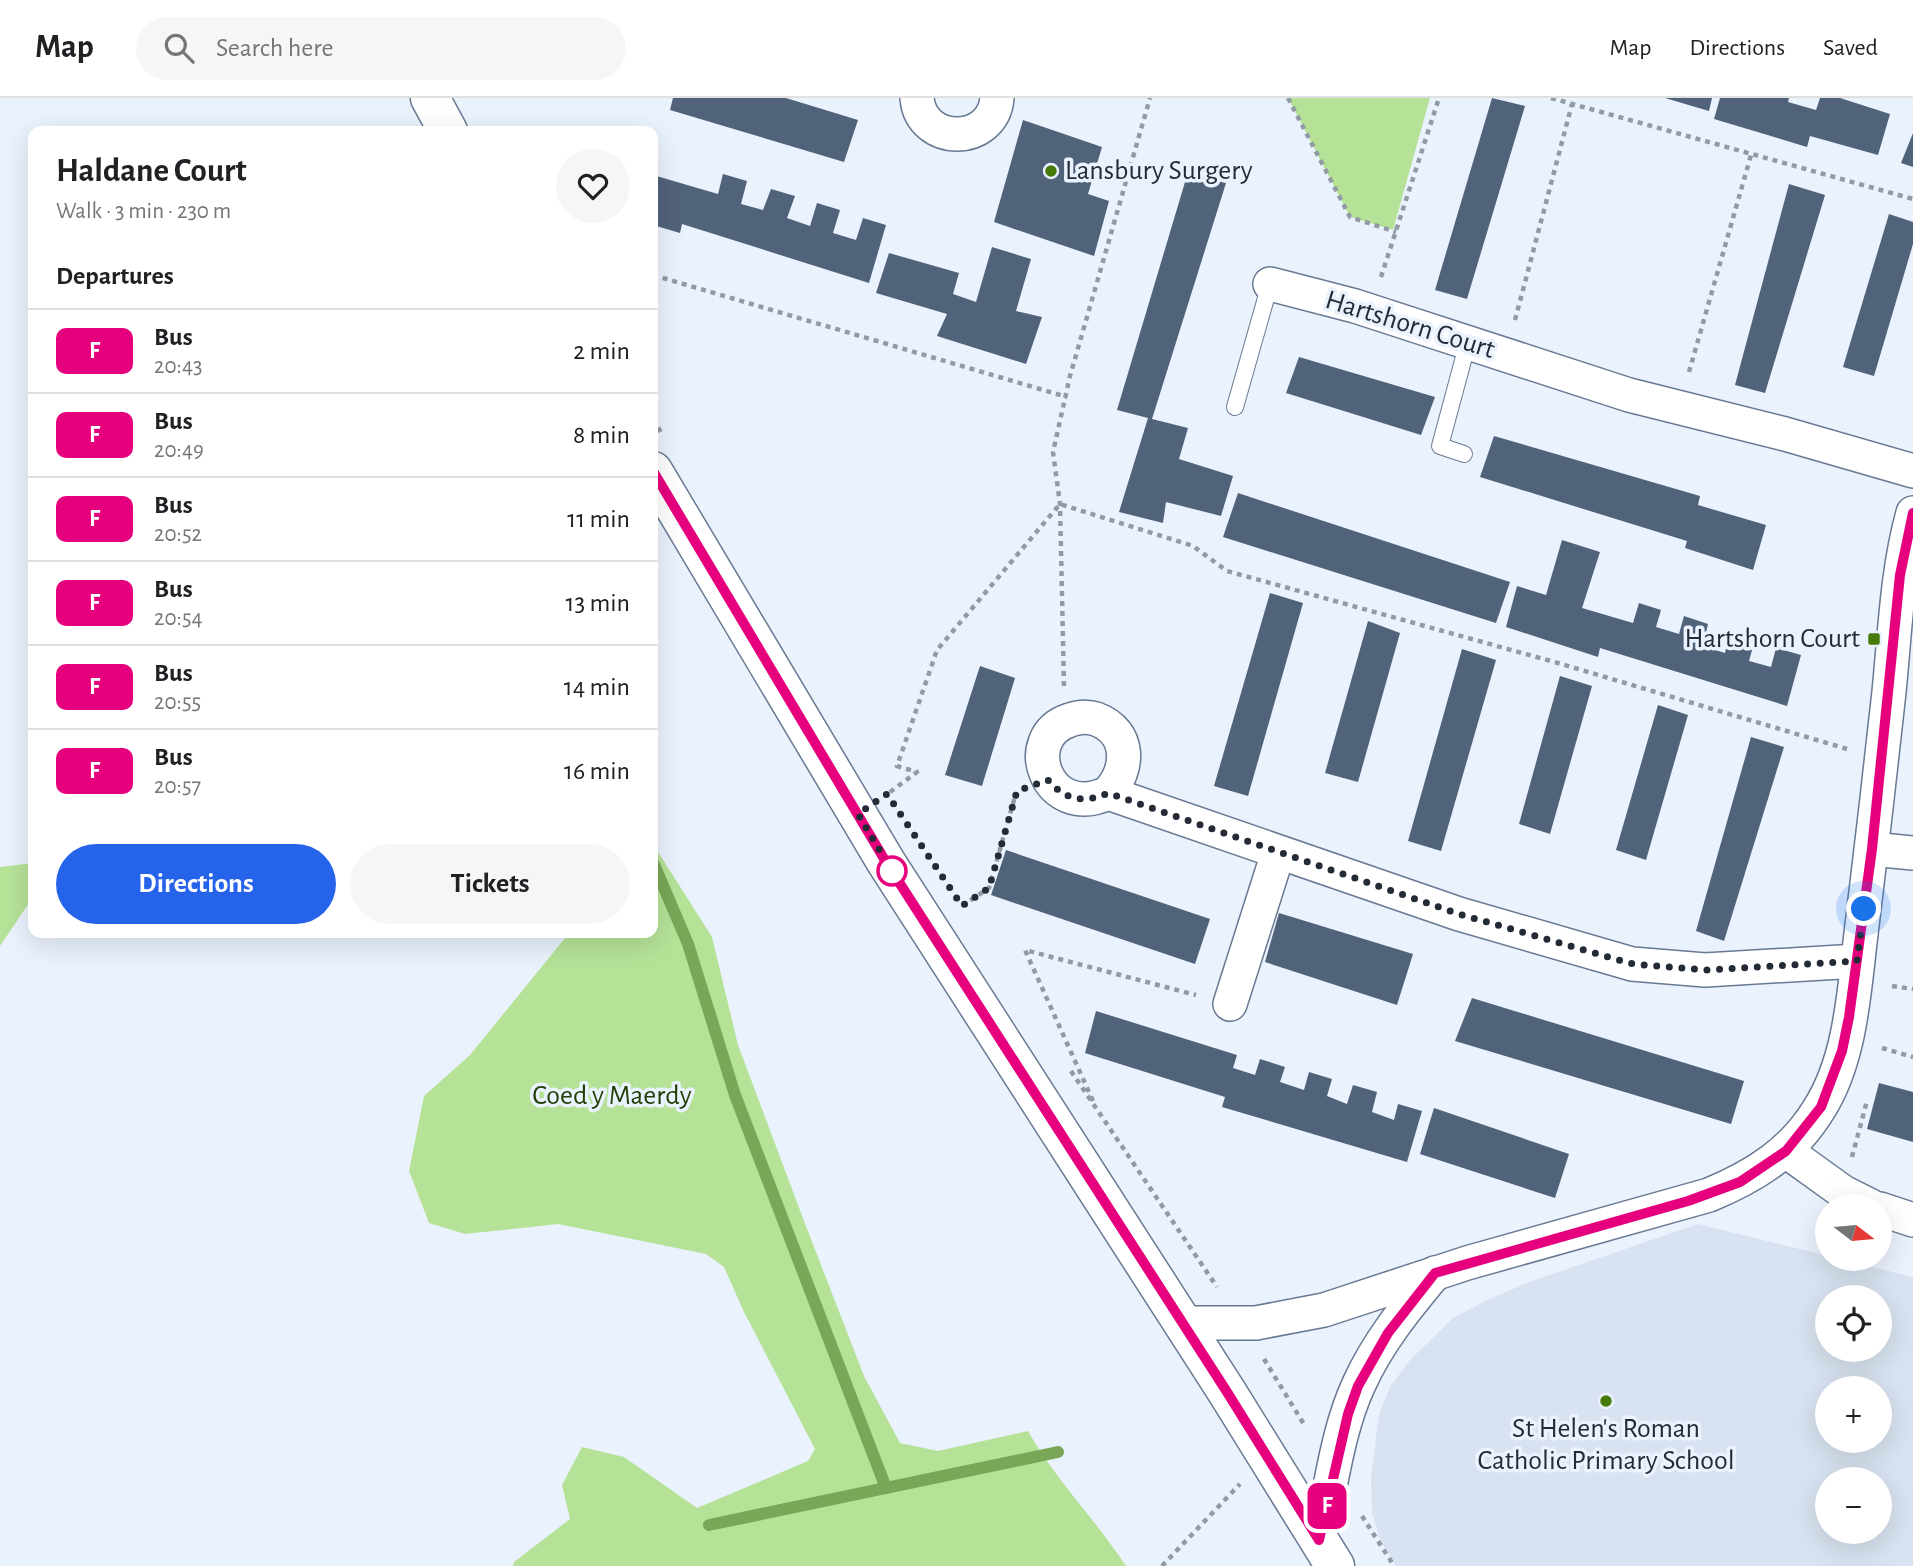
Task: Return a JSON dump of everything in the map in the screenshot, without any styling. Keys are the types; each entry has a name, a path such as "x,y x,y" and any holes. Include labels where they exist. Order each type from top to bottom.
{"street":[{"path":"430,98 445,126"},
{"path":"917,98 924,119 934,128 961,136 984,125 992,115 998,98"},
{"name":"Hartshorn Court","path":"1270,284 1355,306 1629,396 1785,434 1913,471"},
{"path":"658,479 886,862 1183,1323 1327,1553"},
{"path":"1183,1323 1241,1323 1293,1318 1324,1310 1435,1273 1709,1195 1740,1182 1786,1151 1821,1107 1842,1051 1872,849 1900,575 1913,513"},
{"path":"1092,718 1115,731 1122,743 1125,757 1120,777 1108,793 1095,799 1068,797 1056,790 1048,780 1042,754 1046,741 1054,730 1065,722 1092,718"},
{"path":"1108,793 1459,914 1633,964 1705,970 1857,961"},
{"path":"1872,849 1913,853"},
{"path":"1230,1004 1278,853"},
{"path":"1786,1151 1847,1194"},
{"path":"1892,1213 1913,1220"},
{"path":"1327,1553 1348,1414 1358,1386 1388,1333 1435,1273"}],"lane":[{"path":"1236,407 1270,284"},
{"path":"1464,454 1440,446 1468,342"}],"path":[{"path":"1065,722 1060,504 1053,452 1077,350 1150,98"},
{"path":"1288,98 1350,217 1396,232"},
{"path":"1378,287 1439,98"},
{"path":"1551,98 1913,199"},
{"path":"1503,318 1515,321 1572,104"},
{"path":"1679,408 1751,155"},
{"path":"658,276 1067,397"},
{"path":"1060,504 1194,546 1227,571 1558,663 1881,759"},
{"path":"895,805 887,794 917,772 897,766 937,650 1060,504"},
{"path":"962,906 989,888 1017,791 1048,780"},
{"path":"954,895 969,917"},
{"path":"1100,1114 1025,950 1230,1004"},
{"path":"1892,986 1913,989"},
{"path":"1881,1048 1913,1057"},
{"path":"1064,1062 1241,1323"},
{"path":"1162,1566 1267,1455"}],"shaded area":[{"name":"St Helen's Roman Catholic Primary School","path":"1698,1224 1815,1253 1815,1271 1889,1271 1913,1277 1913,1566 1396,1566 1380,1540 1372,1513 1371,1477 1379,1414 1390,1387 1410,1360 1453,1318 1532,1281"}],"green space":[{"path":"1288,98 1430,98 1393,230 1350,217"},
{"name":"Coed y Maerdy","path":"658,852 712,937 738,1045 864,1376 900,1443 938,1451 1028,1431 1050,1466 1126,1566 513,1566 514,1562 570,1519 562,1485 582,1447 624,1457 697,1508 808,1461 815,1449 744,1312 724,1267 706,1254 558,1224 465,1234 429,1223 409,1171 424,1096 470,1055 565,938 658,938"},
{"path":"28,864 28,904 0,946 0,867"}],"building":[{"path":"673,98 786,98 858,120 844,162 670,110"},
{"path":"1492,98 1525,106 1467,299 1435,290"},
{"path":"1665,98 1712,98 1709,111"},
{"path":"1720,98 1789,98 1788,102 1816,110 1820,98 1840,98 1890,114 1878,155 1810,136 1807,147 1714,119"},
{"name":"Lansbury Surgery","path":"1023,120 1102,147 1088,194 1109,201 1094,256 994,222"},
{"path":"1913,133 1913,167 1901,163"},
{"path":"1188,172 1226,183 1152,419 1188,428 1179,459 1233,476 1221,516 1166,502 1163,523 1119,512 1148,418 1117,410"},
{"path":"723,174 747,181 741,204 763,210 771,189 795,196 787,218 810,226 817,203 840,210 833,233 856,240 863,218 886,225 869,283 682,224 680,233 658,226 658,176 718,194"},
{"path":"1789,184 1825,195 1765,393 1735,385"},
{"path":"1889,214 1913,222 1913,244 1874,376 1843,367"},
{"path":"992,247 1031,259 1016,311 1042,317 1026,364 937,336 947,314 876,293 889,253 959,273 953,294 976,302"},
{"path":"1299,357 1435,397 1421,435 1286,393"},
{"path":"1494,436 1700,496 1698,505 1766,525 1753,570 1685,548 1687,541 1480,477"},
{"path":"1238,493 1510,582 1496,623 1223,537"},
{"path":"1562,540 1600,552 1582,608 1633,623 1639,603 1661,610 1656,627 1679,634 1684,616 1708,624 1703,646 1725,653 1730,631 1755,639 1749,661 1771,667 1776,648 1801,655 1787,706 1600,648 1598,657 1506,627 1517,586 1546,595"},
{"path":"1270,593 1303,603 1248,796 1214,786"},
{"path":"1368,621 1400,633 1358,782 1325,773"},
{"path":"1462,649 1496,660 1441,851 1408,841"},
{"path":"980,666 1015,678 982,786 945,775"},
{"path":"1560,676 1592,686 1550,834 1519,824"},
{"path":"1658,705 1688,715 1646,860 1616,850"},
{"path":"1751,737 1784,747 1724,941 1696,931"},
{"path":"1006,850 1210,919 1195,964 991,895"},
{"path":"1279,913 1413,954 1397,1005 1265,962"},
{"path":"1472,998 1744,1081 1731,1124 1455,1041"},
{"path":"1096,1011 1237,1055 1233,1068 1255,1075 1260,1059 1285,1067 1280,1082 1304,1090 1309,1072 1332,1079 1327,1096 1347,1104 1353,1085 1377,1092 1372,1112 1394,1120 1398,1104 1422,1111 1407,1162 1222,1107 1225,1097 1085,1053"},
{"path":"1879,1083 1913,1092 1913,1142 1867,1129"},
{"path":"1434,1108 1569,1154 1555,1198 1420,1154"}],"waterway":[{"path":"658,874 688,944 735,1095 886,1488"},
{"path":"709,1525 1058,1452"}],"bus line":[{"name":"F","path":"658,479 886,862 1227,1392 1319,1540 1348,1414 1358,1386 1370,1362 1405,1308 1435,1273 1709,1195 1740,1182 1786,1151 1821,1107 1833,1080 1849,1017 1872,849 1900,575 1913,513"}],"place":[{"name":"Lansbury Surgery","path":"1051,171"},
{"name":"Hartshorn Court","path":"1874,639"},
{"name":"St Helen's Roman Catholic Primary School","path":"1606,1401"}],"route":[{"path":"892,871 858,814 887,794 962,906 989,888 1017,791 1048,780 1056,790 1068,797 1095,799 1108,793 1249,844 1459,914 1633,964 1705,970 1857,961 1864,909"}]}
